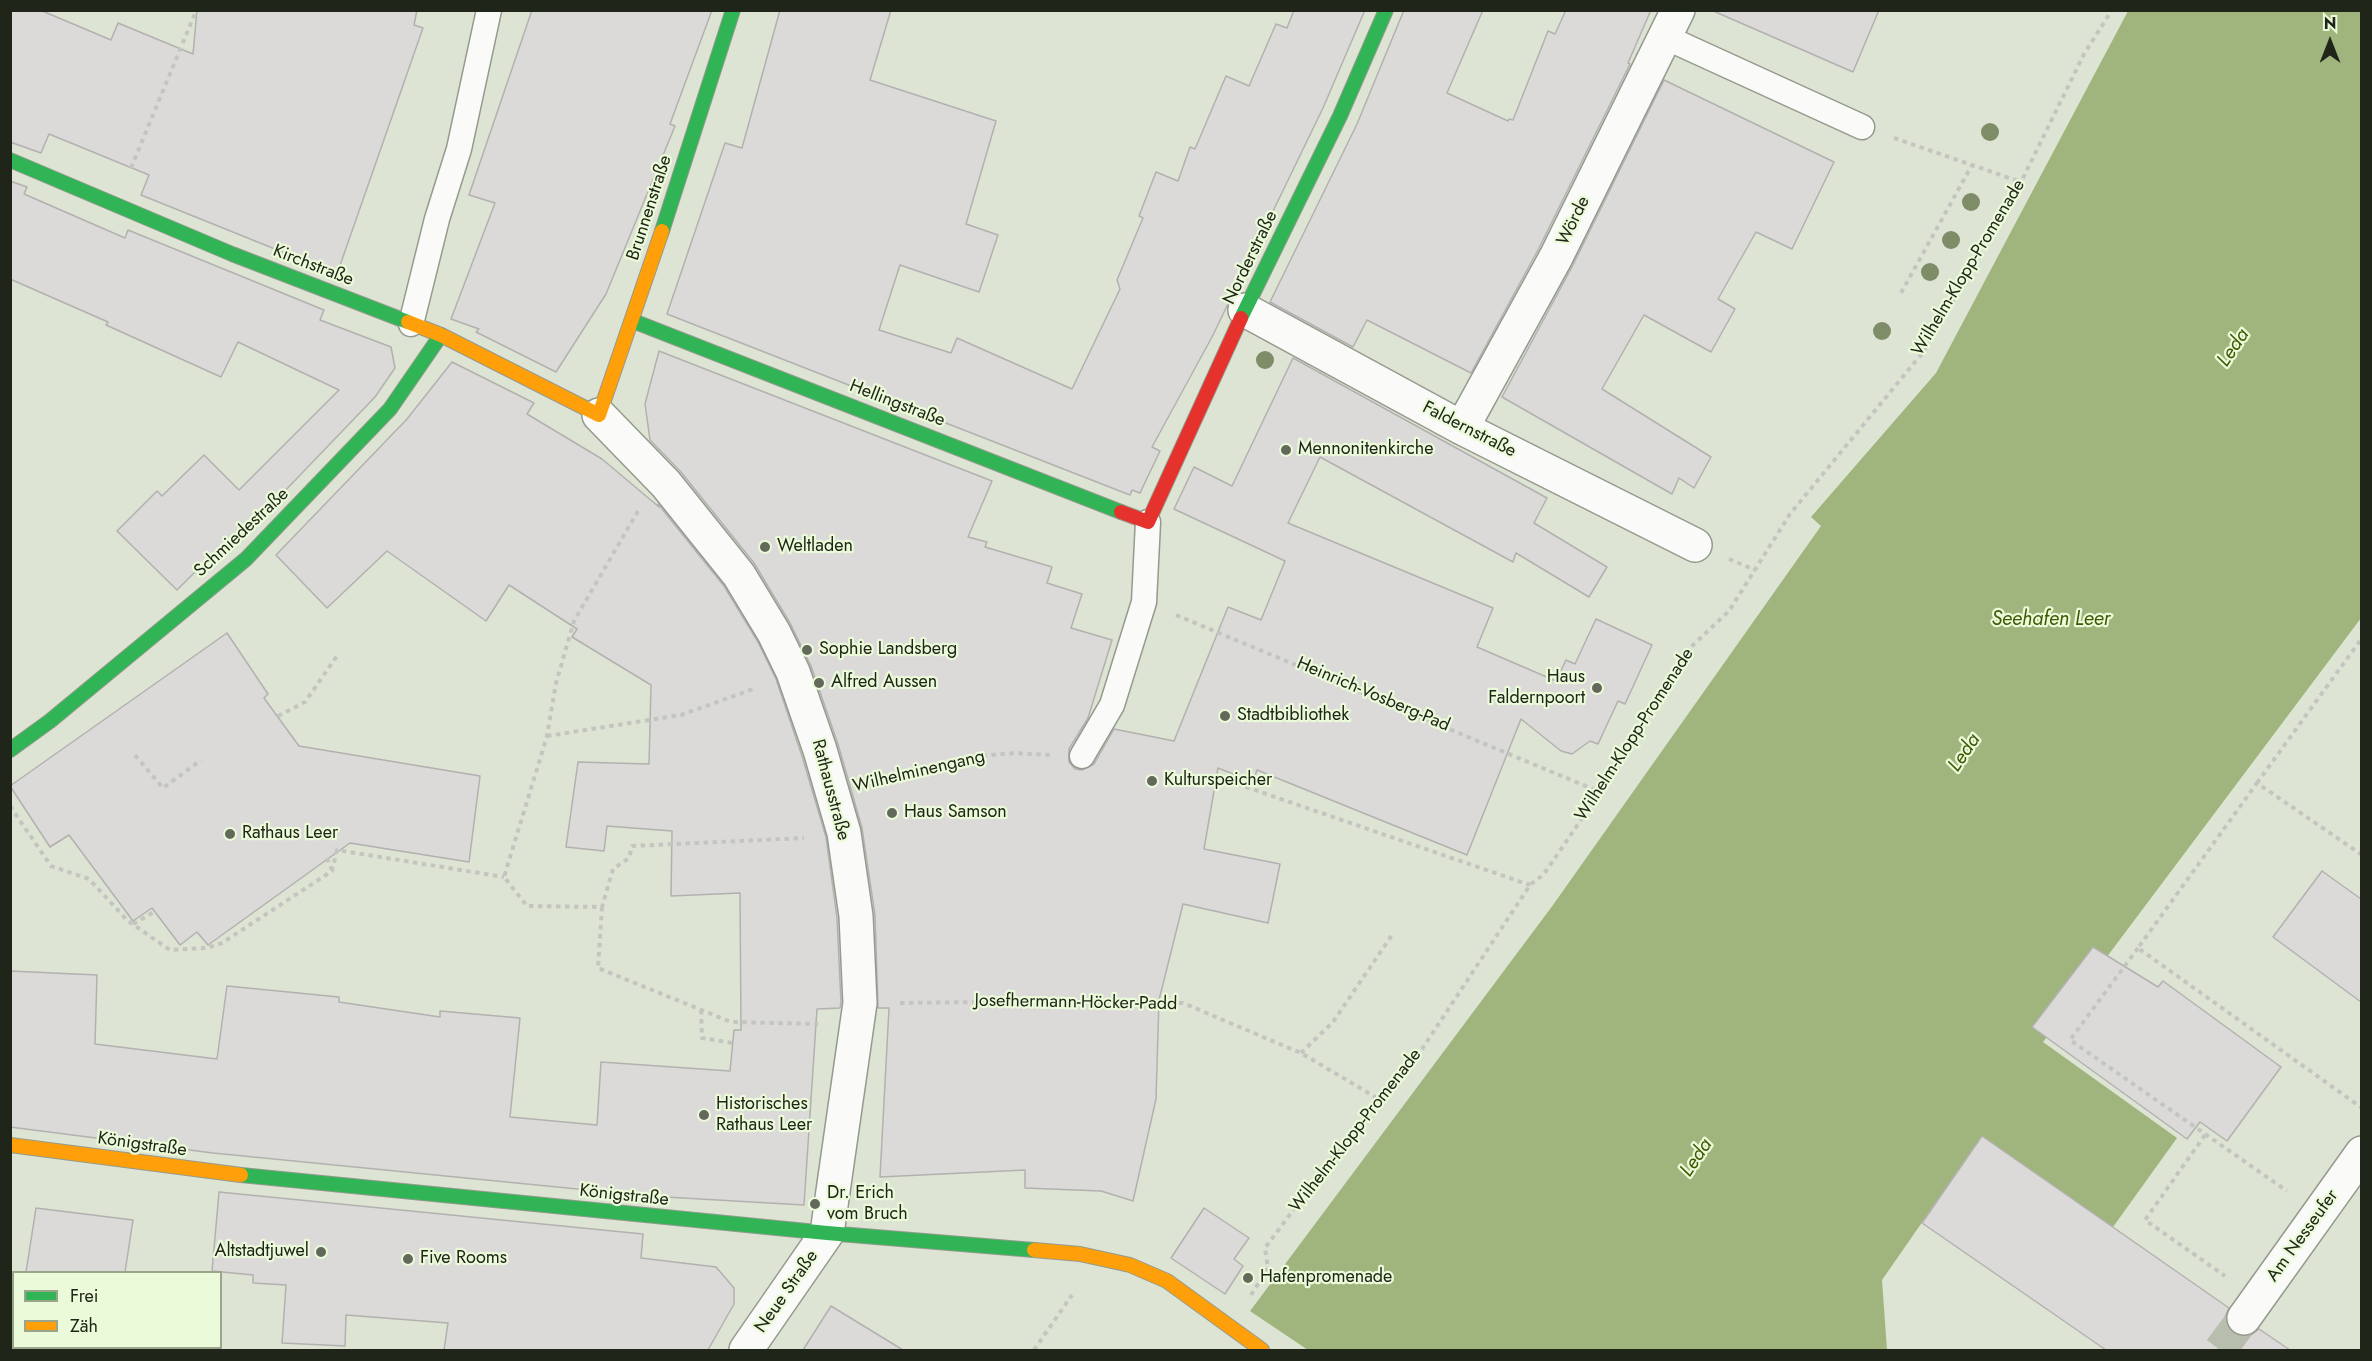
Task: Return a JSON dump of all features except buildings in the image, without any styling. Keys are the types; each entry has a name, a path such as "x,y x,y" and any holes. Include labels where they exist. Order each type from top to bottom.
{"street":[{"name":"Brunnenstraße","path":"599,415 633,321 733,10"},
{"name":"Norderstraße","path":"1148,522 1245,310 1340,116 1386,10"},
{"name":"Wörde","path":"1462,428 1556,257 1672,24"},
{"name":"Kirchstraße","path":"10,160 115,205 441,335 599,415"},
{"name":"Faldernstraße","path":"1245,310 1462,428 1695,545"},
{"name":"Hellingstraße","path":"633,321 1148,522"},
{"name":"Schmiedestraße","path":"10,750 50,721 246,559 390,409 441,335"},
{"name":"Rathausstraße","path":"599,415 666,484 739,575 774,633 792,672 833,793 844,833 856,916 859,1014 827,1233"},
{"name":"Königstraße","path":"10,1145 211,1172 827,1233 1080,1254 1130,1264 1167,1281 1262,1350"},
{"name":"Am Nesseufer","path":"2251,1308 2320,1214 2361,1153"},
{"name":"Neue Straße","path":"746,1350 827,1233"}],"lane":[{"path":"411,324 437,219 459,149 489,10"},
{"path":"1672,24 1862,127"},
{"path":"1082,756 1112,705 1144,602 1148,522"}],"path":[{"name":"Wilhelm-Klopp-Promenade","path":"1268,1268 1265,1248 1377,1098 1407,1072 1530,885 1544,874 1600,792 1693,645 1729,611 1790,514 1924,351 2021,182 2084,54 2112,10"},
{"path":"115,205 196,11"},
{"path":"1862,127 2021,182"},
{"path":"1901,293 1972,165"},
{"path":"504,876 547,736 556,683 574,621 646,497 666,484"},
{"name":"Heinrich-Vosberg-Pad","path":"1144,602 1600,792"},
{"path":"2320,1214 2070,1040 2361,638"},
{"path":"278,716 305,702 339,653"},
{"path":"547,736 681,715 792,672"},
{"name":"Wilhelminengang","path":"833,793 978,756 1016,753 1082,756"},
{"path":"135,755 163,788 201,760"},
{"path":"191,768 195,774"},
{"path":"1220,778 1530,885"},
{"path":"2257,783 2361,855"},
{"path":"10,806 51,866 89,879 133,924 170,950 207,948 222,943 333,871 337,850 504,876 527,906 602,907 613,868 629,858 632,846 824,837 844,833"},
{"path":"327,858 333,871"},
{"name":"Josefhermann-Höcker-Padd","path":"602,907 598,968 731,1022 1070,1000 1183,1004 1301,1053 1377,1098"},
{"path":"133,924 154,912"},
{"path":"1301,1053 1333,1022 1394,932"},
{"path":"2138,948 2361,1108"},
{"path":"701,1010 702,1038 732,1043"},
{"path":"2205,1135 2145,1220 2251,1308"},
{"path":"1034,1350 1071,1295"}],"water":[{"name":"Seehafen Leer","path":"2128,11 2361,11 2361,618 2043,1042 2177,1138 2113,1227 1982,1136 1882,1280 1887,1350 1221,1350 1553,905 1821,526 1811,517 1936,373"}],"pier":[{"path":"1247,1309 1308,1350 1218,1350"}],"tunnel":[{"path":"2220,1350 2244,1318"}],"traffic: fast":[{"path":"662,231 733,10"},
{"path":"1241,318 1340,116 1386,10"},
{"path":"10,160 232,254 408,322"},
{"path":"633,321 1121,512"},
{"path":"10,750 50,721 246,559 390,409 441,335"},
{"path":"241,1175 827,1233 1034,1250"}],"traffic: slow":[{"path":"408,322 441,335 599,415 662,231"},
{"path":"10,1145 241,1175"},
{"path":"1034,1250 1080,1254 1130,1265 1167,1281 1262,1350"}],"traffic: jam":[{"path":"1121,512 1148,522 1241,318"}],"place":[{"name":"Mennonitenkirche","path":"1286,450"},
{"name":"Weltladen","path":"765,547"},
{"name":"Sophie Landsberg","path":"807,650"},
{"name":"Alfred Aussen","path":"819,683"},
{"name":"Haus Faldernpoort","path":"1597,688"},
{"name":"Stadtbibliothek","path":"1225,716"},
{"name":"Kulturspeicher","path":"1152,781"},
{"name":"Haus Samson","path":"892,813"},
{"name":"Rathaus Leer","path":"230,834"},
{"name":"Historisches Rathaus Leer","path":"704,1115"},
{"name":"Dr. Erich vom Bruch","path":"815,1204"},
{"name":"Altstadtjuwel","path":"321,1252"},
{"name":"Five Rooms","path":"408,1259"},
{"name":"Hafenpromenade","path":"1248,1278"}],"water label":[{"name":"Leda","path":"2234,348"},
{"name":"Leda","path":"1965,753"},
{"name":"Leda","path":"1697,1158"}]}
